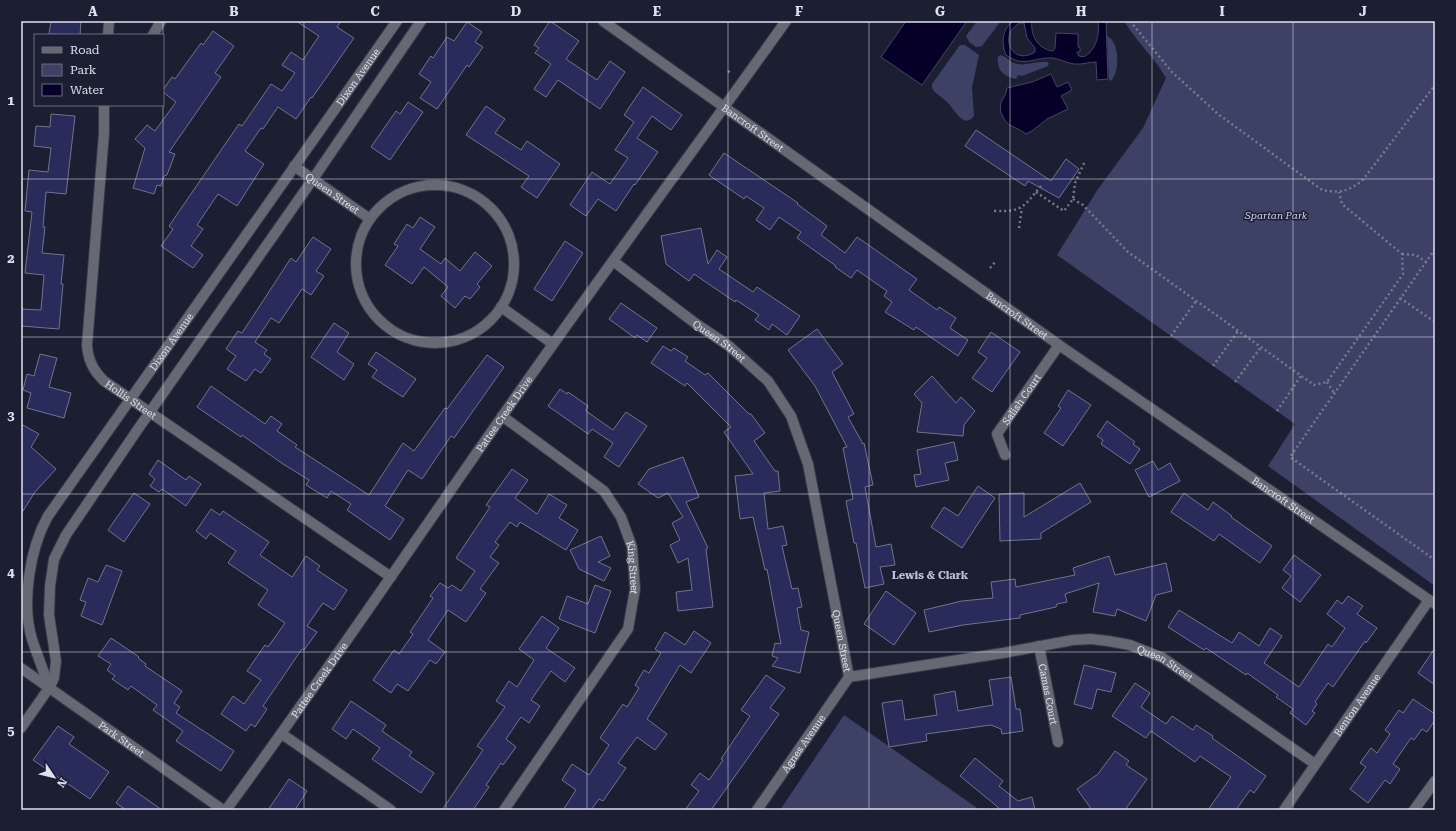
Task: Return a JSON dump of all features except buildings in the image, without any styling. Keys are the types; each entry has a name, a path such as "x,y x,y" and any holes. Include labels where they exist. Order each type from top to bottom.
{"street":[{"path":"108,21 108,34"},
{"path":"154,34 161,21"},
{"name":"Dixon Avenue","path":"50,688 31,638 28,619 28,595 32,561 41,528 397,21"},
{"name":"Dixon Avenue","path":"21,728 50,688 54,678 56,665 49,615 50,586 54,560 74,521 313,179 421,21"},
{"name":"Bancroft Street","path":"603,21 725,106 1059,345 1432,602"},
{"name":"Pattee Creek Drive","path":"226,810 282,734 553,344 786,21"},
{"name":"Hollis Street","path":"104,106 104,133 87,345 90,364 104,381 130,400 391,577"},
{"name":"Queen Street","path":"294,166 370,219"},
{"name":"Queen Street","path":"420,186 450,186 476,196 497,214 505,227 512,246 514,262 513,277 508,293 501,307 493,317 477,330 452,341 436,343 417,340 392,330 379,319 368,306 361,292 358,280 356,262 357,251 362,234 370,219 378,209 389,200 405,191 420,186"},
{"name":"Queen Street","path":"613,261 729,346 768,381 791,416 808,464 849,677 1072,640 1091,639 1130,645 1163,658 1315,764"},
{"path":"501,307 553,344"},
{"name":"Salish Court","path":"1005,455 997,434 1059,345"},
{"name":"King Street","path":"502,416 604,491 621,517 632,547 635,589 628,630 504,810"},
{"name":"Benton Avenue","path":"1284,810 1315,764 1432,602"},
{"name":"Camas Court","path":"1039,646 1058,742"},
{"name":"Park Street","path":"21,668 223,810"},
{"name":"Agnes Avenue","path":"756,810 849,677"},
{"path":"282,734 391,810"},
{"path":"1414,810 1435,780"}],"path":[{"path":"1130,21 1172,72 1218,114 1322,190 1339,192 1349,190 1362,181 1435,85"},
{"path":"728,71 732,74"},
{"path":"1036,192 1064,211 1073,199 1075,183 1085,161"},
{"path":"1019,228 1022,208 1041,186"},
{"path":"1339,192 1342,204 1402,254 1416,255 1426,262"},
{"path":"1073,199 1083,205 1128,252 1314,385 1327,382 1403,274 1402,254"},
{"path":"994,211 1009,211 1022,208"},
{"path":"1435,249 1290,457 1435,560"},
{"path":"990,268 996,261"},
{"path":"1400,298 1435,322"},
{"path":"1171,336 1196,300"},
{"path":"1213,366 1238,331"},
{"path":"1235,382 1261,347"},
{"path":"1277,411 1301,376"},
{"path":"1327,382 1334,393"}],"green space":[{"path":"977,21 1001,21 982,46 976,47 969,42 966,36"},
{"name":"Spartan Park","path":"1124,21 1435,21 1435,586 1268,466 1295,424 1057,255 1098,189 1143,128 1166,78"},
{"path":"1107,36 1114,44 1117,57 1116,71 1111,81 1109,79"},
{"path":"960,45 965,45 979,55 972,87 974,116 970,120 966,121 959,117 947,102 933,90 932,87 932,84"},
{"path":"1000,55 1017,64 1049,63 1048,66 1022,76 1018,75 1016,79 1005,75 998,66 998,57"},
{"path":"844,715 980,810 780,810"}],"water":[{"path":"906,21 967,21 922,85 881,57"},
{"path":"1013,21 1032,21 1032,31 1036,40 1043,47 1053,51 1055,48 1056,33 1078,34 1078,47 1080,47 1080,52 1077,52 1079,56 1084,57 1092,50 1098,37 1098,21 1106,21 1108,79 1097,80 1096,62 1077,64 1053,58 1029,61 1018,61 1012,59 1006,55 1003,45 1005,32","holes":["1020,23 1024,23 1027,38 1035,48 1035,52 1027,55 1019,55 1010,47 1010,34 1013,28"]},
{"path":"1051,74 1057,87 1068,82 1072,90 1061,96 1068,109 1047,119 1026,134 1007,123 1001,114 1000,108 1007,88 1032,82"}],"district":[{"name":"Lewis & Clark","path":"930,575"}]}
